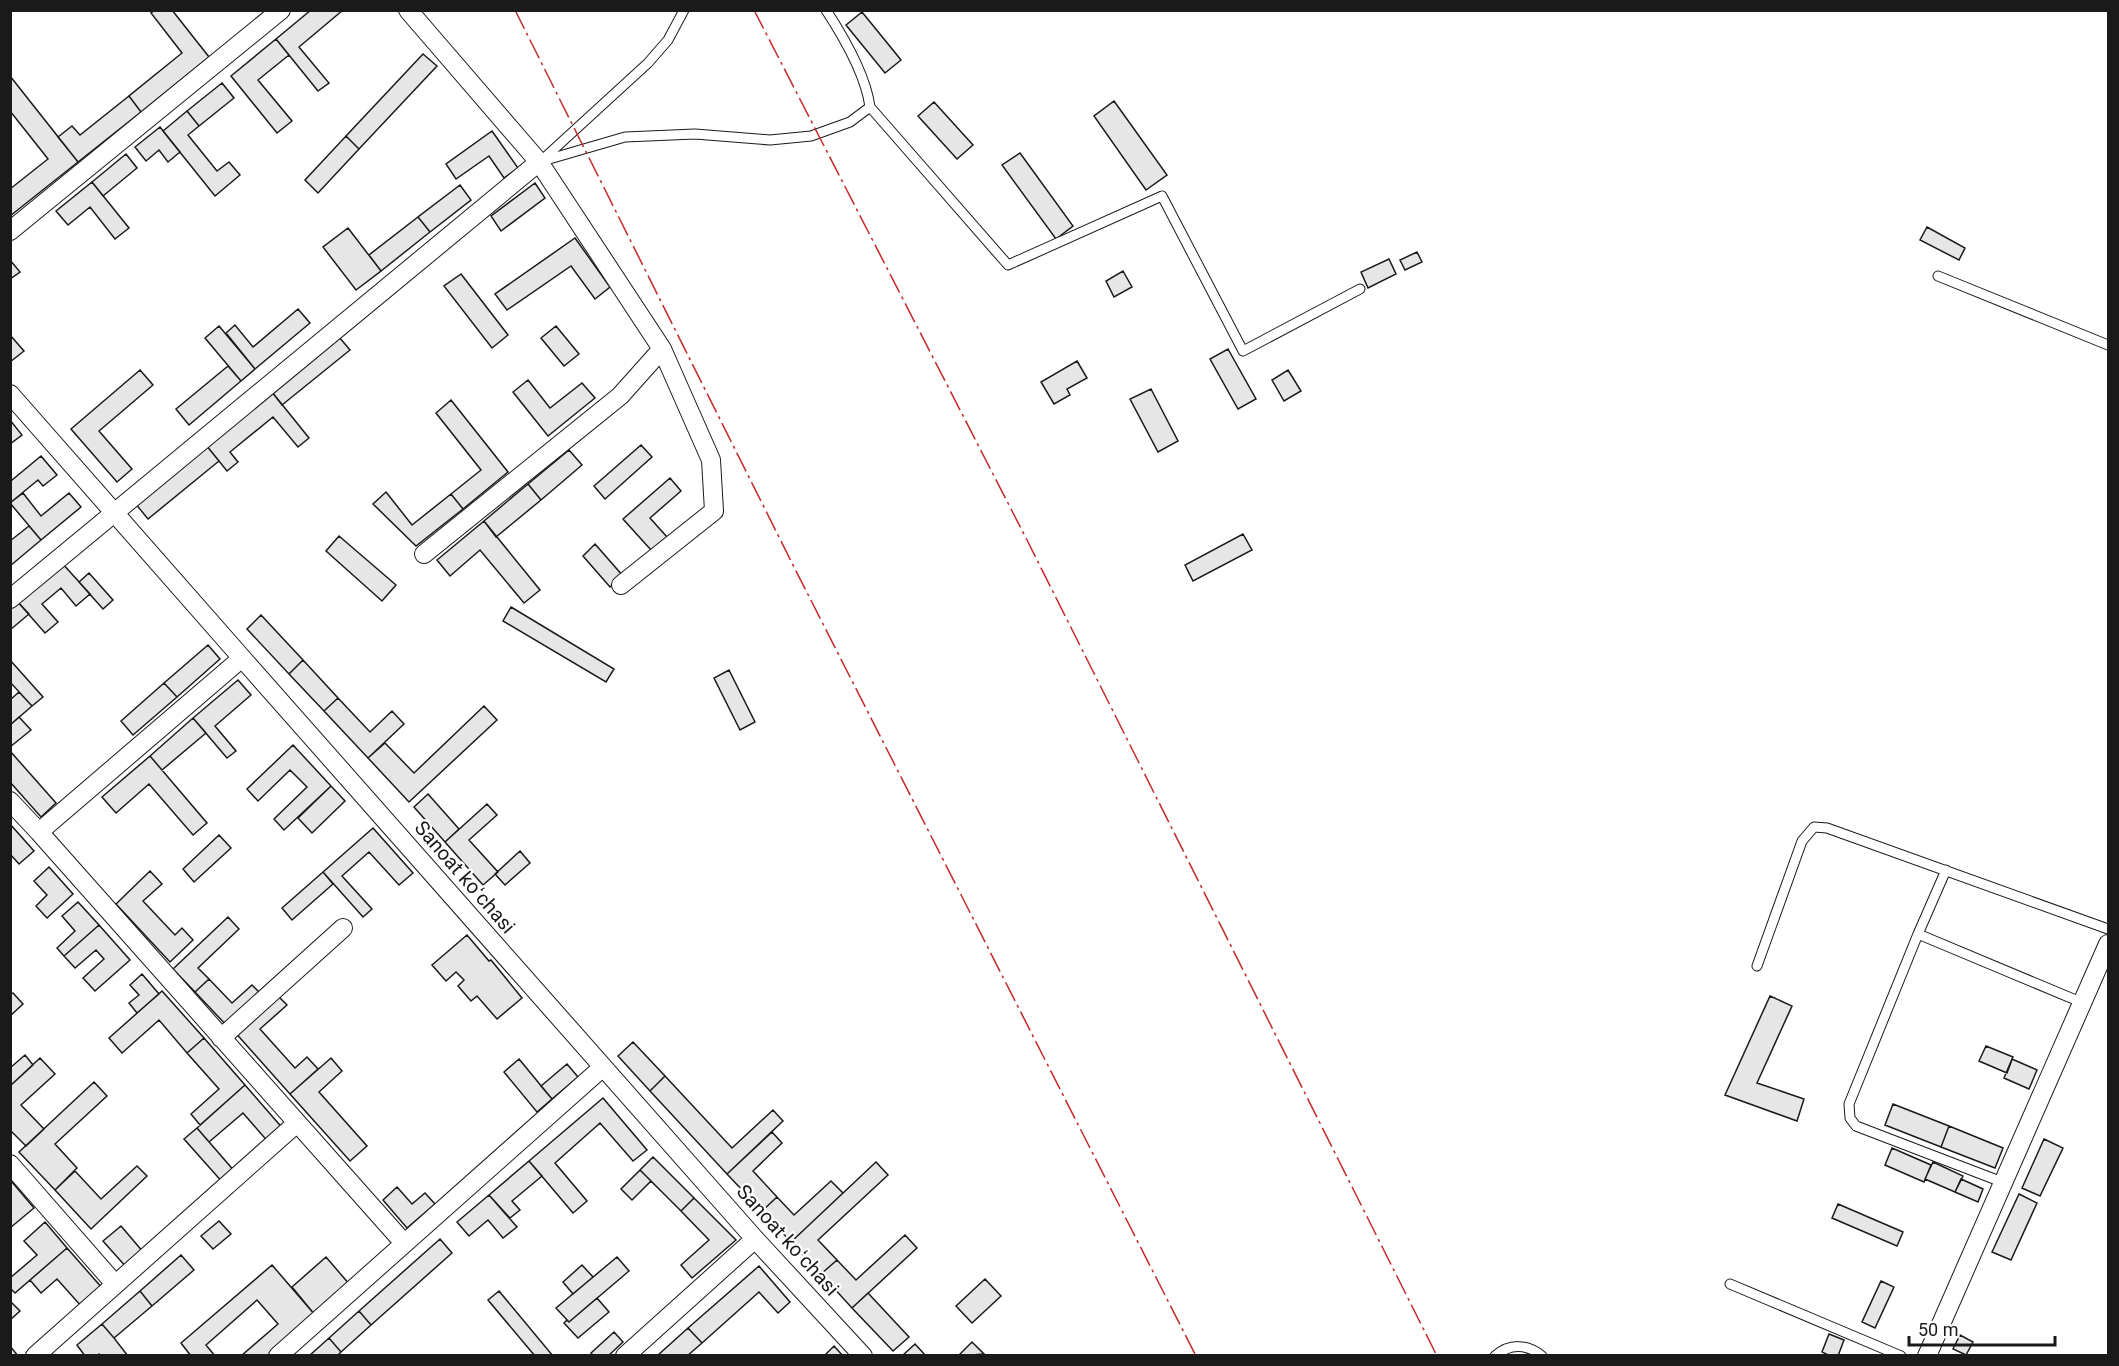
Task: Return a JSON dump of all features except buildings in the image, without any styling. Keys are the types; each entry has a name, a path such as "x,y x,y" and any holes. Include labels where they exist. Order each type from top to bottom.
{"street":[{"path":"10,231 281,10"},
{"path":"408,10 539,162 662,349 711,460 714,511 621,585"},
{"path":"10,599 539,162"},
{"path":"424,554 620,396 662,349"},
{"name":"Sanoat koʻchasi","path":"10,394 755,1239 863,1356"},
{"path":"39,832 242,658"},
{"path":"10,801 404,1243"},
{"path":"221,1038 343,927"},
{"path":"1927,1356 2109,944"},
{"path":"278,1356 603,1067"},
{"path":"35,1356 297,1123"},
{"path":"10,1164 115,1284"},
{"path":"625,1356 755,1239"}],"lane":[{"path":"539,162 648,63 668,40 684,10"},
{"path":"826,10 850,53 868,95 870,107 1008,265 1162,196 1243,351 1360,289"},
{"path":"539,162 625,137 695,134 770,140 811,136 850,122 870,107"},
{"path":"1938,276 2109,345"},
{"path":"1757,966 1802,841 1814,827 1827,828 2109,928"},
{"path":"1946,870 1849,1104 1850,1118 1856,1126 2002,1182"},
{"path":"1918,934 2083,1003"},
{"path":"1730,1284 1901,1356"},
{"path":"1495,1356 1504,1348 1524,1346 1542,1356"}],"power":[{"path":"515,10 795,569 1196,1356"},
{"path":"754,10 1027,540 1437,1356"}]}
